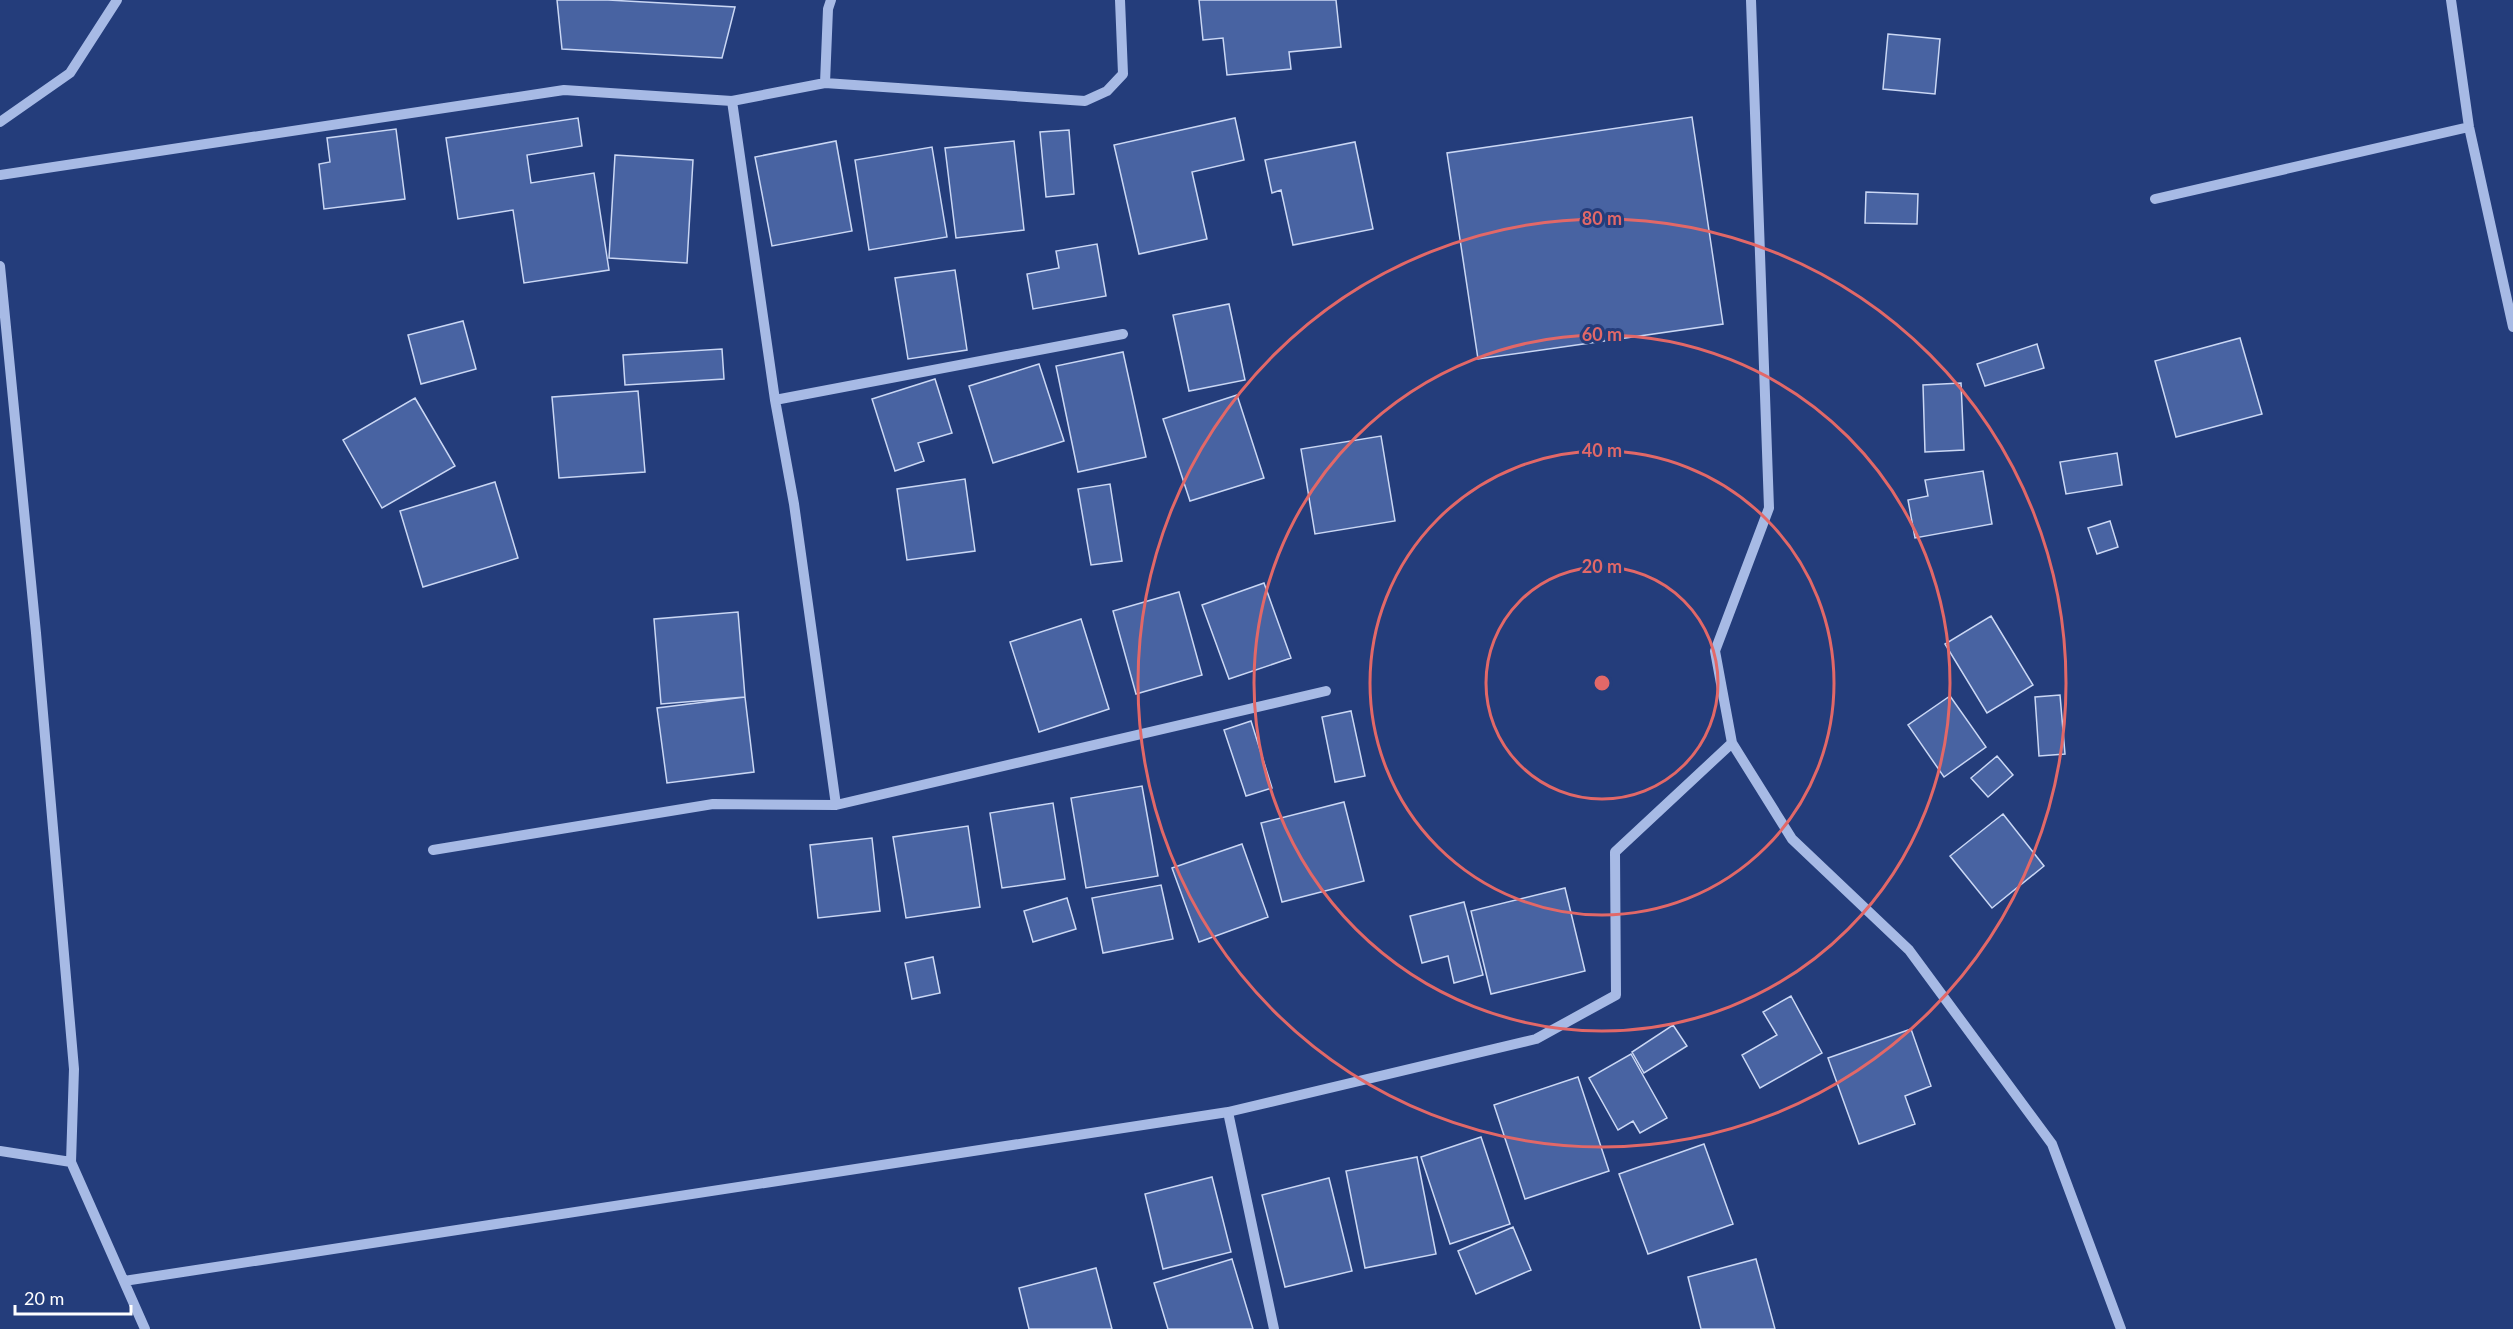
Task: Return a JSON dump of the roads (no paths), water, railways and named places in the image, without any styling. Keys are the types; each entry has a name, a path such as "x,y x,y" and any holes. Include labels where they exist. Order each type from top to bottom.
{"street":[{"path":"0,122 70,73 117,0"},
{"path":"825,83 828,9 831,0"},
{"path":"0,175 564,90 732,101 825,83 1085,101 1107,91 1123,74 1120,0"},
{"path":"1752,0 1769,507 1715,651 1732,743 1792,839 1909,950 2052,1144 2121,1329"},
{"path":"2451,0 2469,127 2513,327"},
{"path":"732,101 775,400 794,504 836,805"},
{"path":"2155,199 2469,127"},
{"path":"0,266 35,622 74,1069 71,1162 145,1329"},
{"path":"775,400 1123,334"},
{"path":"433,850 713,804 836,805 1326,691"},
{"path":"124,1281 1227,1112 1536,1039 1616,995 1615,852 1732,743"},
{"path":"1227,1112 1274,1329"},
{"path":"0,1151 71,1162"}]}
